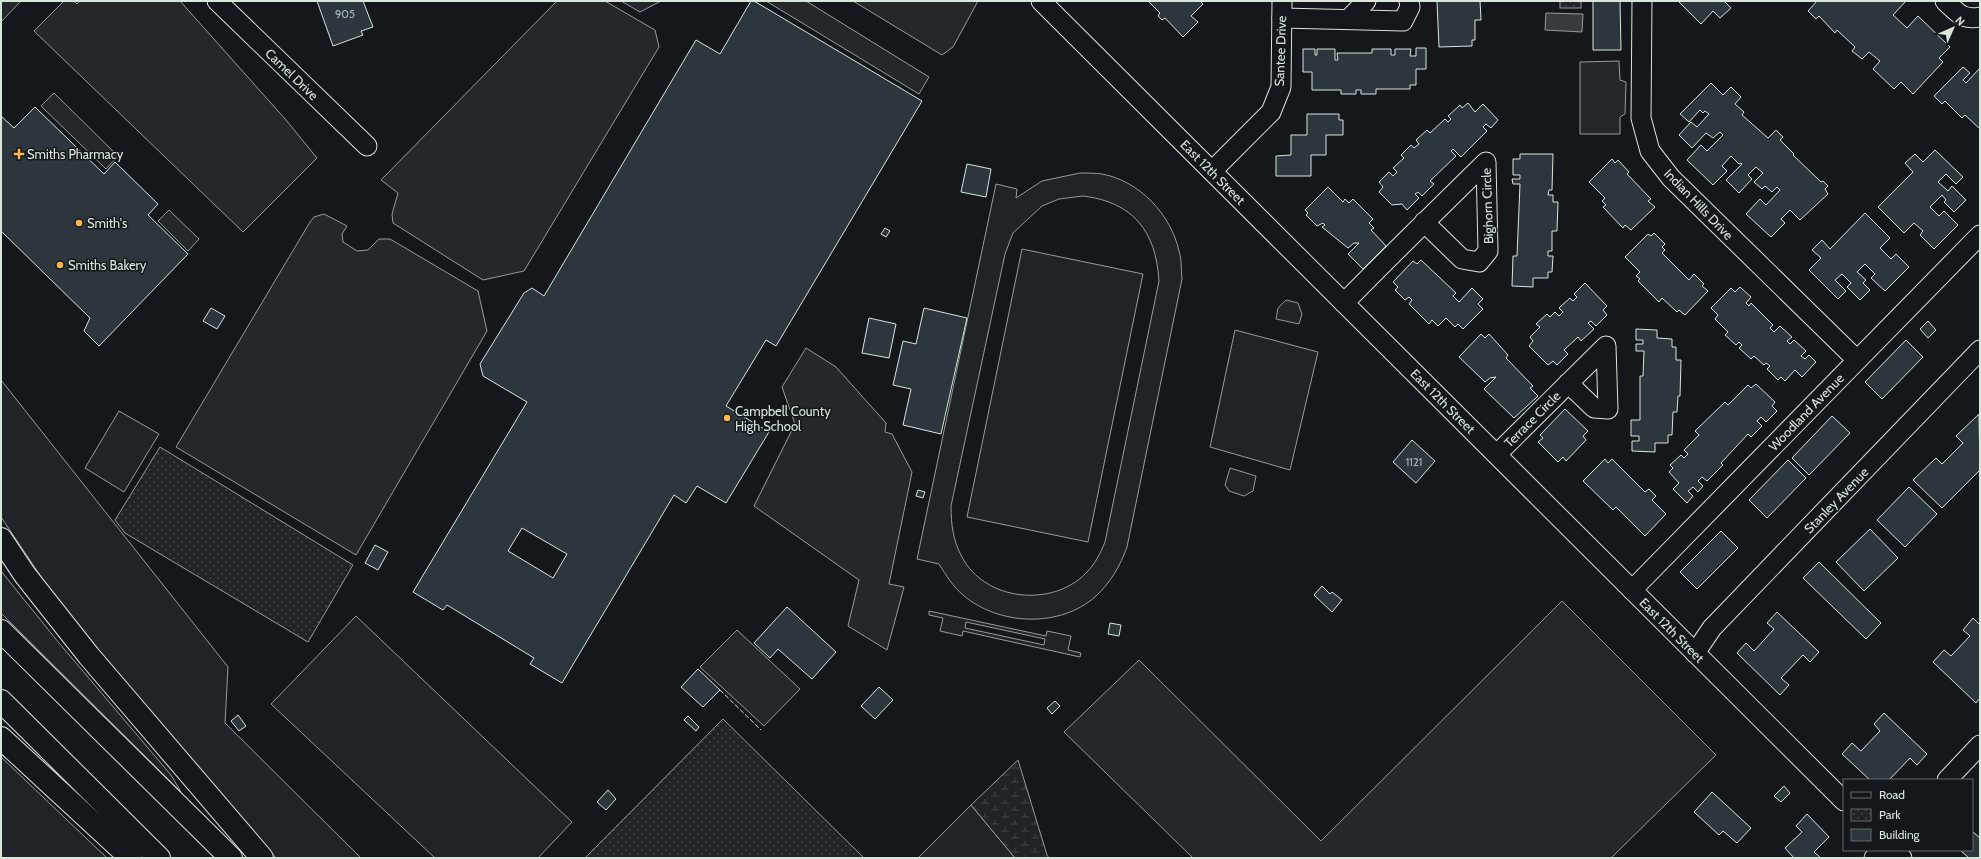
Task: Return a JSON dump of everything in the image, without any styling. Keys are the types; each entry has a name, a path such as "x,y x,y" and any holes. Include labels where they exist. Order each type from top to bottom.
{"highway":[{"path":"1,539 25,575 88,656 262,858"},
{"path":"1,631 231,858"},
{"path":"1,701 159,858"},
{"path":"1,738 131,858"}],"street":[{"name":"Camel Drive","path":"217,1 367,146"},
{"name":"East 12th Street","path":"1041,1 1843,800"},
{"path":"1349,19 1366,1"},
{"path":"1282,9 1349,19 1403,21 1410,7 1409,1"},
{"name":"Indian Hills Drive","path":"1642,1 1641,118 1650,151 1671,178 1857,360"},
{"path":"1945,1 1959,15 1969,19 1980,17"},
{"name":"Santee Drive","path":"1212,171 1271,112 1281,87 1282,9"},
{"name":"Bighorn Circle","path":"1344,303 1424,222 1486,162 1488,251 1480,262 1462,259 1424,222"},
{"name":"Woodland Avenue","path":"1632,590 1980,235"},
{"name":"Stanley Avenue","path":"1695,652 1712,628 1979,353"},
{"name":"Terrace Circle","path":"1497,454 1568,383"},
{"path":"1948,779 1980,745"}],"green space":[{"path":"1560,1 1581,1 1581,8 1560,8"},
{"path":"1080,173 1102,174 1129,184 1141,192 1152,202 1169,225 1180,254 1182,279 1127,547 1121,561 1106,585 1096,596 1082,606 1066,614 1048,618 1030,619 994,613 978,605 963,595 956,588 939,564 917,559 996,184 1017,189 1016,198 1042,181","holes":["1083,196 1100,199 1116,205 1128,212 1139,222 1153,247 1159,281 1105,542 1097,559 1089,570 1072,584 1056,591 1038,595 1020,595 1002,591 986,583 973,572 962,557 956,545 952,526 951,506 1005,254 1013,233 1042,206 1059,199"]},
{"path":"1022,249 1143,274 1088,542 967,517"},
{"path":"1286,300 1298,303 1302,314 1299,324 1276,319 1278,308"},
{"path":"1235,330 1318,352 1290,470 1210,447"},
{"path":"1,380 228,667 225,723 361,858 276,858 58,602 1,517"},
{"path":"119,411 159,434 124,492 85,468"},
{"path":"160,447 353,565 308,642 125,533 115,520"},
{"path":"1230,468 1256,476 1253,491 1244,496 1229,491 1225,485"},
{"path":"1,571 59,643 171,775 181,792 1,613"},
{"path":"929,611 1046,636 1047,631 1071,636 1068,650 1081,653 1080,657 963,631 962,636 940,631 943,618 929,615","holes":["966,622 1045,639 1044,645 965,628"]},
{"path":"356,616 572,822 538,858 435,858 271,704"},
{"path":"723,719 863,857 585,858"},
{"path":"1,757 107,858 1,858"},
{"path":"1018,760 1049,858 1015,858 971,805"},
{"path":"971,805 1015,858 918,858"}],"shaded area":[{"path":"1,1 21,1 1,22"},
{"path":"64,1 74,1 77,4 80,1 180,1 286,120 317,158 243,232 34,31"},
{"path":"557,1 605,1 655,30 659,47 524,271 483,280 393,223 392,214 398,193 381,180"},
{"path":"621,1 661,1 640,12"},
{"path":"766,1 806,1 929,77 919,94"},
{"path":"853,1 978,1 953,47 942,55"},
{"path":"1546,13 1583,14 1582,32 1545,30"},
{"path":"1619,61 1620,80 1626,82 1625,114 1620,117 1620,134 1580,134 1580,62"},
{"path":"54,93 118,156 106,169 41,106"},
{"path":"169,210 199,239 188,251 158,221"},
{"path":"324,214 347,226 342,234 343,242 357,251 368,250 379,239 390,239 478,291 487,331 356,555 176,447 310,222 314,217"},
{"path":"806,348 836,367 886,423 885,432 892,434 912,472 889,584 904,587 887,650 848,626 859,580 754,506 795,424 782,387"},
{"path":"1562,601 1716,755 1611,858 1193,858 1064,732 1139,660 1321,841"},
{"path":"737,630 800,689 764,726 700,667"}],"building":[{"path":"317,1 363,1 373,27 361,31 363,35 333,46"},
{"path":"751,1 754,1 922,101 776,346 766,340 726,406 769,432 726,503 697,486 686,503 674,495 562,683 530,664 534,658 447,605 443,610 413,592 527,402 483,376 480,364 524,293 532,288 544,296 696,40 720,54","holes":["522,528 567,554 553,578 508,551"]},
{"path":"1148,1 1200,1 1203,4 1191,16 1198,22 1183,37 1165,18 1162,20 1158,16 1160,13"},
{"path":"1437,1 1480,1 1481,20 1475,20 1475,40 1472,40 1472,46 1439,47"},
{"path":"1593,1 1620,1 1621,50 1593,50"},
{"path":"1678,1 1724,1 1731,8 1720,18 1713,11 1701,24"},
{"path":"1817,1 1906,1 1893,15 1907,28 1918,16 1950,47 1939,58 1943,62 1913,94 1901,82 1894,89 1873,69 1880,61 1869,52 1862,59 1852,51 1855,47 1837,30 1835,33 1819,16 1816,19 1808,11"},
{"path":"1416,48 1426,48 1426,69 1416,69 1416,85 1410,85 1410,89 1376,89 1376,94 1361,94 1361,90 1356,90 1356,94 1341,94 1341,90 1312,90 1312,72 1303,72 1303,49 1315,49 1315,55 1317,55 1317,49 1335,49 1335,60 1338,60 1337,53 1372,53 1372,49 1391,49 1391,55 1395,55 1395,49 1411,49 1410,56 1416,56"},
{"path":"1963,67 1970,73 1963,80 1966,83 1980,68 1980,129 1965,115 1962,118 1945,101 1942,104 1934,96"},
{"path":"1711,83 1723,95 1731,87 1741,97 1735,104 1744,112 1742,115 1768,138 1776,130 1783,137 1780,140 1794,154 1793,155 1821,182 1823,181 1828,186 1825,189 1828,194 1800,220 1790,210 1781,219 1785,223 1771,237 1746,214 1760,199 1766,205 1780,190 1777,187 1772,192 1765,186 1762,189 1754,182 1763,173 1756,167 1748,175 1752,179 1739,193 1726,180 1742,164 1739,164 1731,156 1722,166 1727,171 1713,185 1687,160 1701,145 1707,151 1723,135 1720,132 1713,138 1706,133 1692,148 1679,135 1691,122 1697,127 1709,114 1705,111 1703,113 1700,110 1689,122 1680,114"},
{"path":"1468,103 1475,112 1483,104 1498,120 1491,128 1486,124 1483,127 1487,131 1461,157 1453,149 1451,151 1456,156 1430,181 1434,184 1422,196 1418,192 1415,194 1419,198 1407,210 1402,204 1392,205 1379,192 1383,187 1379,182 1389,172 1393,176 1397,172 1393,168 1404,158 1401,155 1411,145 1414,148 1419,144 1416,140 1427,130 1430,133 1445,119 1448,122 1451,119 1448,116 1460,105 1462,108"},
{"name":"Smith's","path":"35,107 104,174 115,162 158,204 148,215 188,254 99,346 84,331 90,318 1,231 1,116 14,128"},
{"path":"1307,114 1339,114 1339,120 1343,120 1343,135 1326,135 1326,155 1311,155 1311,176 1276,176 1276,156 1291,155 1291,135 1307,135"},
{"path":"1935,150 1963,177 1956,184 1946,174 1938,182 1948,191 1952,186 1966,200 1954,212 1944,202 1946,200 1942,195 1930,207 1939,216 1944,211 1958,225 1934,249 1920,235 1923,231 1914,223 1904,233 1878,207 1913,172 1905,163 1915,154 1923,162"},
{"path":"1520,154 1553,154 1552,190 1549,190 1548,195 1553,195 1553,202 1558,202 1557,231 1552,231 1552,251 1548,251 1548,256 1553,256 1552,272 1548,272 1548,278 1533,278 1533,287 1512,286 1513,256 1517,256 1520,184 1513,184 1512,179 1520,179 1520,175 1513,175 1513,159 1520,159"},
{"path":"1612,159 1615,163 1618,160 1629,172 1627,174 1651,199 1648,201 1655,207 1631,230 1625,225 1623,228 1603,207 1606,205 1602,201 1605,198 1589,182"},
{"path":"967,164 991,169 986,197 961,192"},
{"path":"1328,187 1343,202 1345,199 1349,203 1353,199 1373,219 1369,223 1374,228 1371,230 1386,246 1363,269 1348,254 1359,243 1354,243 1348,248 1322,227 1325,225 1323,223 1317,226 1306,215 1308,213 1305,210"},
{"path":"1865,213 1890,238 1880,248 1891,259 1896,254 1909,267 1885,291 1871,278 1875,274 1865,264 1857,272 1866,280 1863,283 1870,290 1860,300 1847,287 1851,283 1842,274 1835,280 1846,291 1838,299 1809,270 1821,258 1812,250 1822,240 1830,249"},
{"path":"885,228 890,231 886,237 881,234"},
{"path":"1654,233 1665,244 1662,247 1665,250 1662,253 1689,280 1694,274 1704,284 1702,286 1708,291 1685,315 1679,310 1677,312 1662,298 1659,302 1638,281 1640,279 1636,276 1640,272 1625,257 1648,234 1651,236"},
{"path":"1421,260 1456,293 1453,296 1459,302 1472,288 1483,299 1478,304 1483,309 1463,329 1458,324 1455,327 1446,318 1438,326 1432,320 1429,324 1409,304 1412,300 1409,297 1405,300 1395,290 1398,287 1393,282 1413,261 1417,264"},
{"path":"1585,283 1607,306 1603,310 1607,315 1596,326 1591,321 1588,323 1594,329 1581,341 1578,337 1564,350 1568,354 1557,365 1553,361 1548,365 1529,346 1533,341 1530,337 1540,327 1536,324 1547,314 1550,317 1555,312 1559,316 1563,312 1559,308 1570,298 1573,301 1577,297 1574,294"},
{"path":"1740,287 1751,297 1746,303 1749,306 1751,303 1773,325 1770,328 1774,332 1780,326 1792,337 1787,341 1790,344 1794,340 1806,351 1801,356 1805,359 1809,355 1816,362 1802,377 1795,370 1785,381 1781,377 1778,380 1767,369 1770,366 1766,363 1764,365 1754,356 1751,359 1739,348 1742,345 1739,342 1736,345 1725,335 1728,332 1715,319 1718,315 1711,308 1731,288 1735,292"},
{"path":"211,308 225,316 217,329 203,321"},
{"path":"924,308 967,318 941,434 903,425 911,389 893,385 903,341 916,344"},
{"path":"869,318 896,324 889,358 862,353"},
{"path":"1928,321 1936,330 1928,338 1920,329"},
{"path":"1636,329 1657,330 1657,338 1672,339 1672,347 1676,347 1676,360 1681,360 1680,396 1678,396 1677,412 1673,412 1672,435 1668,435 1668,443 1655,443 1655,452 1632,451 1632,441 1639,441 1639,436 1631,436 1631,420 1640,420 1640,376 1643,376 1644,351 1636,351 1636,344 1643,344 1643,340 1636,340"},
{"path":"1481,334 1485,338 1489,334 1508,355 1506,358 1533,386 1530,388 1538,396 1514,418 1484,389 1496,377 1490,378 1485,382 1459,357"},
{"path":"1906,340 1923,357 1882,399 1865,382"},
{"path":"1756,384 1775,402 1772,406 1777,411 1766,422 1761,417 1757,421 1762,426 1751,437 1748,434 1721,463 1723,465 1707,481 1702,477 1698,481 1703,486 1698,492 1693,487 1688,491 1693,496 1687,503 1673,489 1679,483 1669,472 1673,468 1670,465 1681,455 1684,458 1688,454 1684,450 1699,435 1695,431 1725,402 1728,405 1748,385 1751,388"},
{"path":"1565,409 1588,431 1583,436 1586,440 1566,461 1563,457 1558,462 1538,442 1543,438 1540,435"},
{"path":"1979,414 1980,470 1942,508 1913,480 1936,458 1942,464 1963,443 1956,436"},
{"path":"1832,416 1850,433 1809,475 1792,458"},
{"path":"1412,440 1435,461 1416,483 1393,462"},
{"path":"1605,459 1608,463 1612,459 1645,492 1649,489 1656,496 1652,500 1666,514 1645,536 1616,507 1613,510 1583,481"},
{"path":"1788,460 1806,478 1767,518 1749,500"},
{"path":"1909,487 1937,514 1905,547 1877,520"},
{"path":"918,490 925,492 923,498 916,496"},
{"path":"1870,529 1898,558 1864,591 1836,562"},
{"path":"1721,531 1738,548 1697,589 1680,572"},
{"path":"375,545 388,552 378,570 365,563"},
{"path":"1819,562 1881,623 1866,639 1803,578"},
{"path":"1322,586 1330,594 1332,592 1342,600 1332,612 1314,595"},
{"path":"787,607 836,652 812,679 778,649 770,658 754,643"},
{"path":"1777,612 1819,652 1810,662 1803,655 1781,678 1789,685 1780,695 1737,653 1746,643 1754,651 1774,629 1767,623"},
{"path":"1973,618 1980,625 1980,698 1976,703 1933,662 1944,650 1951,656 1970,636 1963,630"},
{"path":"1110,623 1121,625 1119,636 1108,634"},
{"path":"698,669 720,690 703,707 681,687"},
{"path":"879,687 893,700 875,719 861,706"},
{"path":"1055,701 1060,706 1052,714 1047,708"},
{"path":"1884,713 1927,754 1917,765 1910,758 1890,779 1869,779 1842,754 1852,743 1861,751 1880,731 1874,724"},
{"path":"238,715 246,726 239,731 231,721"},
{"path":"688,716 699,727 696,731 684,720"},
{"path":"1784,786 1790,793 1781,802 1774,796"},
{"path":"608,790 616,799 606,810 597,802"},
{"path":"1712,792 1751,828 1737,843 1723,831 1719,835 1694,812"},
{"path":"1807,814 1829,837 1814,852 1821,858 1794,858 1785,848 1802,832 1796,826"},
{"path":"1973,832 1980,838 1980,858 1969,858 1961,851 1973,851"}],"fence":[{"path":"720,690 761,730"}],"place":[{"name":"Smiths Pharmacy","path":"19,154"},
{"name":"Smith's","path":"79,223"},
{"name":"Smiths Bakery","path":"60,265"},
{"name":"Campbell County High School","path":"727,418"}]}
